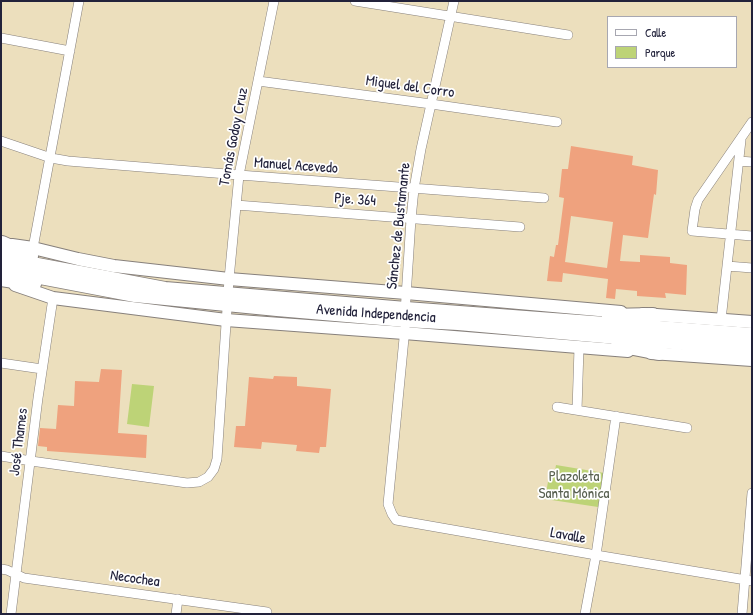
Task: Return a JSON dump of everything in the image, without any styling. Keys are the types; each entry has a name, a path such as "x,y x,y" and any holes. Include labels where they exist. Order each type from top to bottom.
{"highway":[{"name":"Avenida Independencia","path":"1,247 98,276 165,289 227,300 405,321 515,323 752,334"},
{"name":"Avenida Independencia","path":"1,267 30,275 135,295 227,300"},
{"path":"1,280 68,290 135,295"},
{"path":"515,323 653,315"},
{"name":"Avenida Independencia","path":"515,323 752,349"},
{"path":"515,323 555,337 611,344 659,353"}],"main road":[{"name":"Avenida Independencia","path":"1,247 33,248 114,266 229,279 752,322"},
{"name":"Avenida Independencia","path":"1,280 53,298 226,320 405,321 579,348 752,360"}],"street":[{"path":"33,248 51,158 79,1"},
{"name":"Tomás Godoy Cruz","path":"31,461 187,482 199,482 208,477 214,469 217,459 227,300 239,176 274,1"},
{"path":"355,1 568,35"},
{"name":"Sánchez de Bustamante","path":"388,504 405,321 414,189 454,1"},
{"path":"1,38 70,50"},
{"name":"Miguel del Corro","path":"258,81 557,122"},
{"path":"752,122 698,200 695,209 692,231 752,236"},
{"path":"721,320 741,138"},
{"name":"Manuel Acevedo","path":"1,141 51,158 68,161 239,176 544,198"},
{"path":"739,161 752,162"},
{"name":"Pje. 364","path":"236,205 520,227"},
{"path":"728,266 752,268"},
{"name":"José Thames","path":"11,614 42,370 53,298"},
{"path":"578,410 579,348"},
{"path":"1,363 42,370"},
{"path":"558,407 687,428"},
{"path":"585,614 596,555 616,416"},
{"path":"1,456 31,461"},
{"path":"742,614 748,580 752,493"},
{"name":"Lavalle","path":"388,504 396,520 748,580"},
{"name":"Necochea","path":"1,569 7,570 24,578 267,612"},
{"path":"176,614 178,599"}],"green space":[{"path":"132,384 154,386 149,427 127,424"},
{"name":"Plazoleta Santa Mónica","path":"556,465 604,473 598,507 545,499 549,476 554,476"}],"building":[{"path":"571,146 633,156 632,165 658,170 656,195 654,194 648,238 623,235 620,261 640,262 640,255 670,257 670,263 687,265 686,295 665,293 666,298 637,296 637,291 616,289 615,299 606,298 608,279 563,273 562,282 547,281 550,256 554,257 556,245 558,245 564,198 559,197 562,169 568,169","holes":["571,216 613,222 607,268 565,262"]},
{"path":"101,369 122,370 118,433 147,435 146,458 47,451 47,447 38,446 40,428 56,429 58,405 74,406 75,381 99,382"},
{"path":"274,376 297,377 297,386 331,389 326,447 320,447 319,453 296,451 297,445 262,442 261,449 234,447 236,426 245,426 249,377 273,379"}]}
